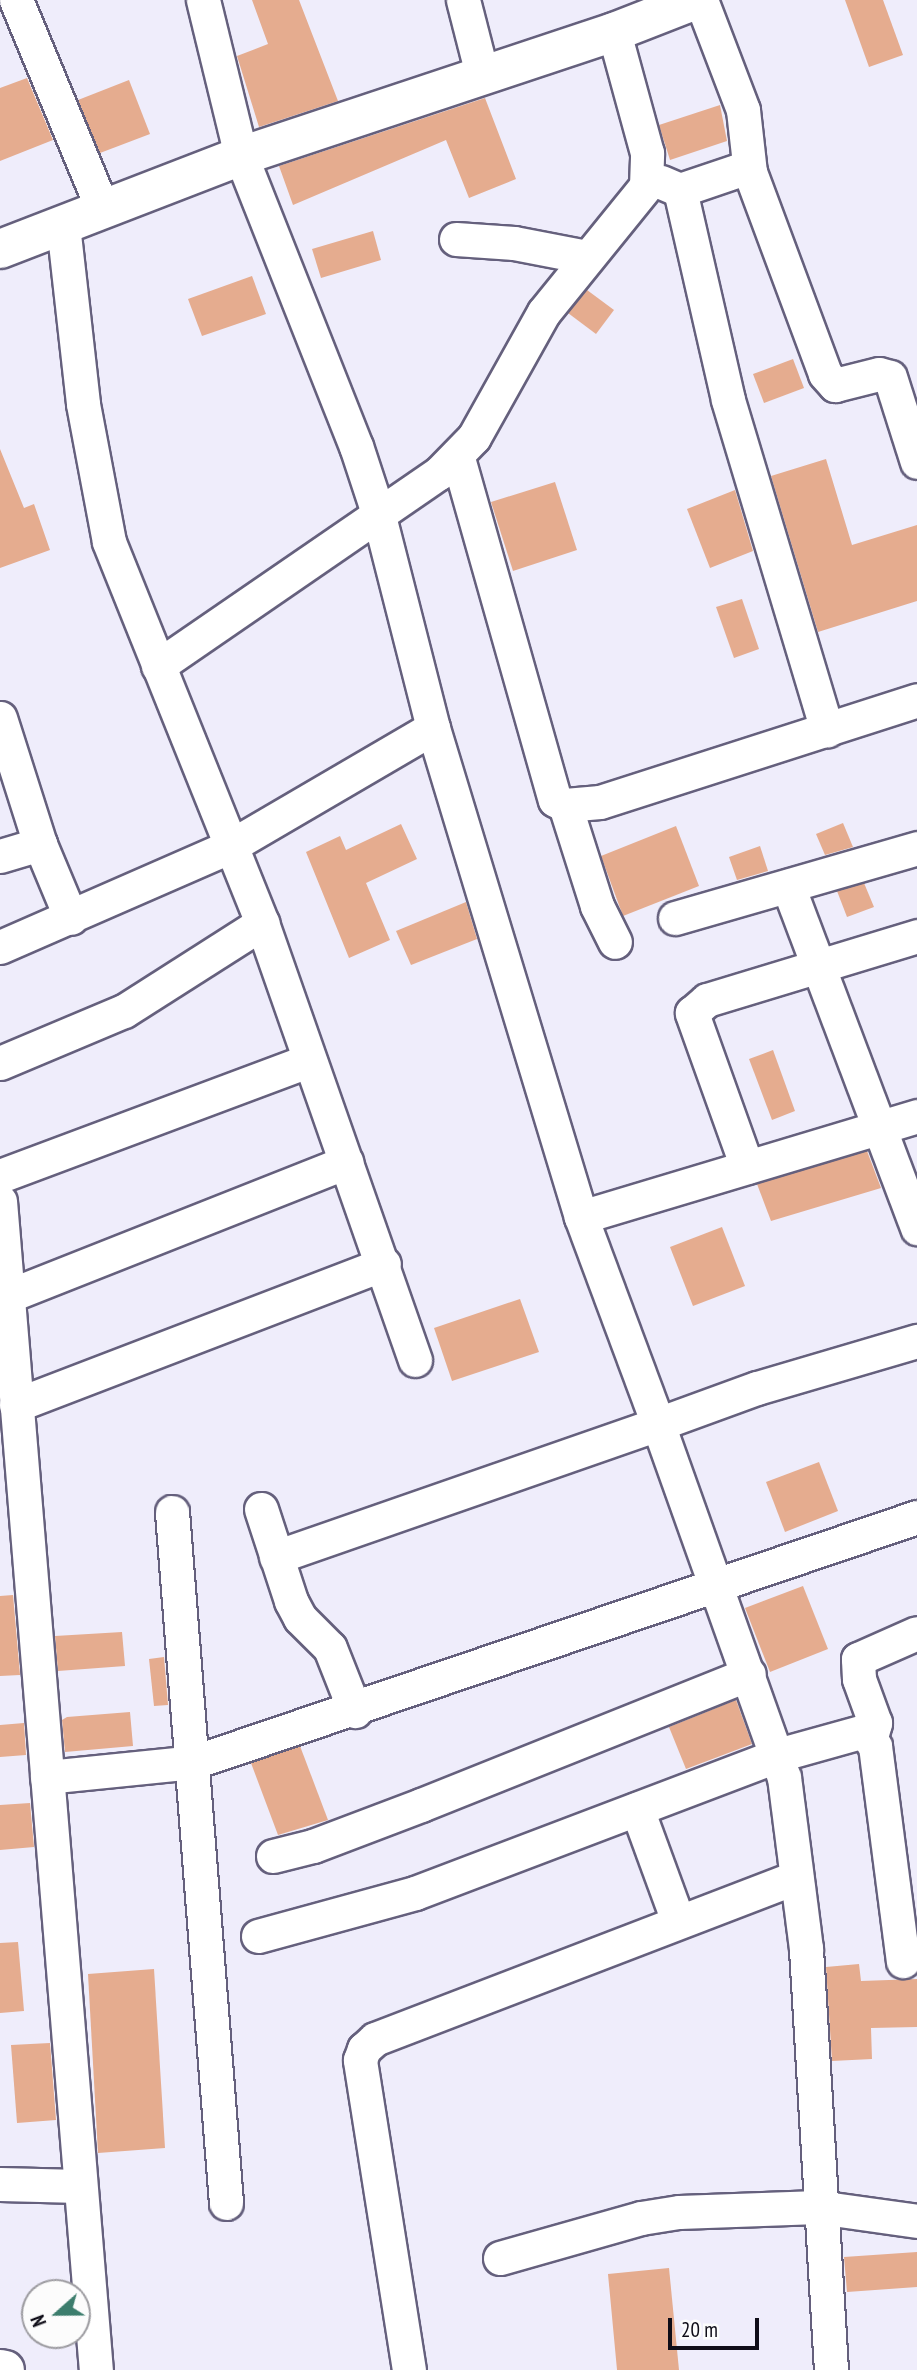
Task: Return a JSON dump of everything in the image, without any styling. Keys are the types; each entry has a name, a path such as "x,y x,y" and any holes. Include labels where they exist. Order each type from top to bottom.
{"street":[{"path":"16,0 103,210"},
{"path":"203,0 241,156 380,516 433,728 580,1217 658,1424 712,1583 778,1755 806,1949 818,2207 831,2370"},
{"path":"463,0 482,74"},
{"path":"0,249 241,156 614,32 698,0 743,110 750,172 825,374 835,385 879,374 890,377 917,462"},
{"path":"614,32 649,171 666,187 680,190 739,170 750,172"},
{"path":"158,666 380,516 458,458 474,437 544,312 638,196 649,171"},
{"path":"680,190 728,400 827,730"},
{"path":"63,225 96,484 109,542 229,847 262,923 308,1061 384,1264 415,1360"},
{"path":"456,239 514,243 587,257"},
{"path":"458,458 548,787 555,800 565,805 600,802 917,700"},
{"path":"0,718 40,844 71,918"},
{"path":"0,947 229,847 433,728"},
{"path":"565,805 597,906 615,942"},
{"path":"0,856 40,844"},
{"path":"675,918 917,848"},
{"path":"788,886 917,1228"},
{"path":"0,1063 124,1011 262,923"},
{"path":"747,1167 692,1013 707,1000 917,936"},
{"path":"0,1176 308,1061"},
{"path":"580,1217 917,1116"},
{"path":"8,1296 346,1162"},
{"path":"0,1201 96,2370"},
{"path":"16,1405 384,1264"},
{"path":"276,1557 757,1388 917,1341"},
{"path":"261,1509 291,1601 300,1618 330,1648 355,1711"},
{"path":"172,1512 194,1762 226,2203"},
{"path":"47,1777 194,1762 355,1711 712,1583 917,1517"},
{"path":"903,1961 871,1737 875,1723 859,1679 858,1659 917,1633"},
{"path":"273,1856 409,1810 749,1674"},
{"path":"258,1936 415,1893 778,1755 855,1731 871,1737"},
{"path":"637,1809 678,1921"},
{"path":"409,2370 360,2060 364,2049 375,2039 796,1877"},
{"path":"0,2184 80,2186"},
{"path":"500,2258 641,2218 818,2207 917,2221"},
{"path":"0,2369 5,2370"}],"building":[{"path":"252,0 299,0 338,101 259,127 237,56 268,44"},
{"path":"845,0 883,0 903,55 869,67"},
{"path":"27,78 53,140 0,161 0,88"},
{"path":"129,80 150,134 100,153 78,100"},
{"path":"485,98 516,179 469,198 446,140 293,205 279,166"},
{"path":"720,105 727,141 670,160 659,125"},
{"path":"373,231 381,260 321,278 312,249"},
{"path":"252,276 266,314 202,336 188,299"},
{"path":"587,290 614,310 596,334 568,313"},
{"path":"793,359 804,388 764,403 753,374"},
{"path":"0,449 24,508 34,504 50,550 0,568"},
{"path":"826,459 852,545 917,525 917,601 818,632 771,476"},
{"path":"555,482 577,550 513,571 491,502"},
{"path":"735,490 753,551 710,568 687,509"},
{"path":"742,599 759,649 734,658 716,607"},
{"path":"843,823 853,847 825,855 816,834"},
{"path":"401,824 417,859 366,883 390,940 349,958 306,852 340,836 346,850"},
{"path":"676,826 699,886 623,916 601,856"},
{"path":"760,846 768,871 737,880 729,857"},
{"path":"864,883 874,907 847,917 837,891"},
{"path":"466,902 477,939 411,965 396,931"},
{"path":"773,1050 795,1111 772,1120 749,1059"},
{"path":"867,1151 881,1188 771,1221 757,1184"},
{"path":"722,1227 745,1286 693,1306 670,1247"},
{"path":"520,1299 539,1352 452,1381 434,1328"},
{"path":"819,1462 838,1511 785,1532 766,1482"},
{"path":"803,1586 828,1649 770,1672 745,1608"},
{"path":"13,1595 20,1675 0,1676 0,1596"},
{"path":"122,1632 125,1666 58,1671 55,1636"},
{"path":"164,1657 168,1705 154,1706 149,1659"},
{"path":"736,1700 752,1744 686,1769 669,1727"},
{"path":"130,1712 133,1746 65,1752 62,1720 67,1717"},
{"path":"24,1723 26,1755 0,1757 0,1725"},
{"path":"300,1746 328,1820 278,1835 251,1763"},
{"path":"30,1803 34,1847 0,1850 0,1805"},
{"path":"18,1942 24,2011 0,2013 0,1943"},
{"path":"859,1964 861,1981 917,1979 917,2027 871,2028 872,2059 832,2061 826,1967"},
{"path":"154,1969 165,2148 98,2153 88,1974"},
{"path":"50,2043 56,2120 17,2123 11,2045"},
{"path":"917,2252 917,2287 847,2292 844,2257"},
{"path":"669,2268 679,2370 617,2370 608,2274"}]}
